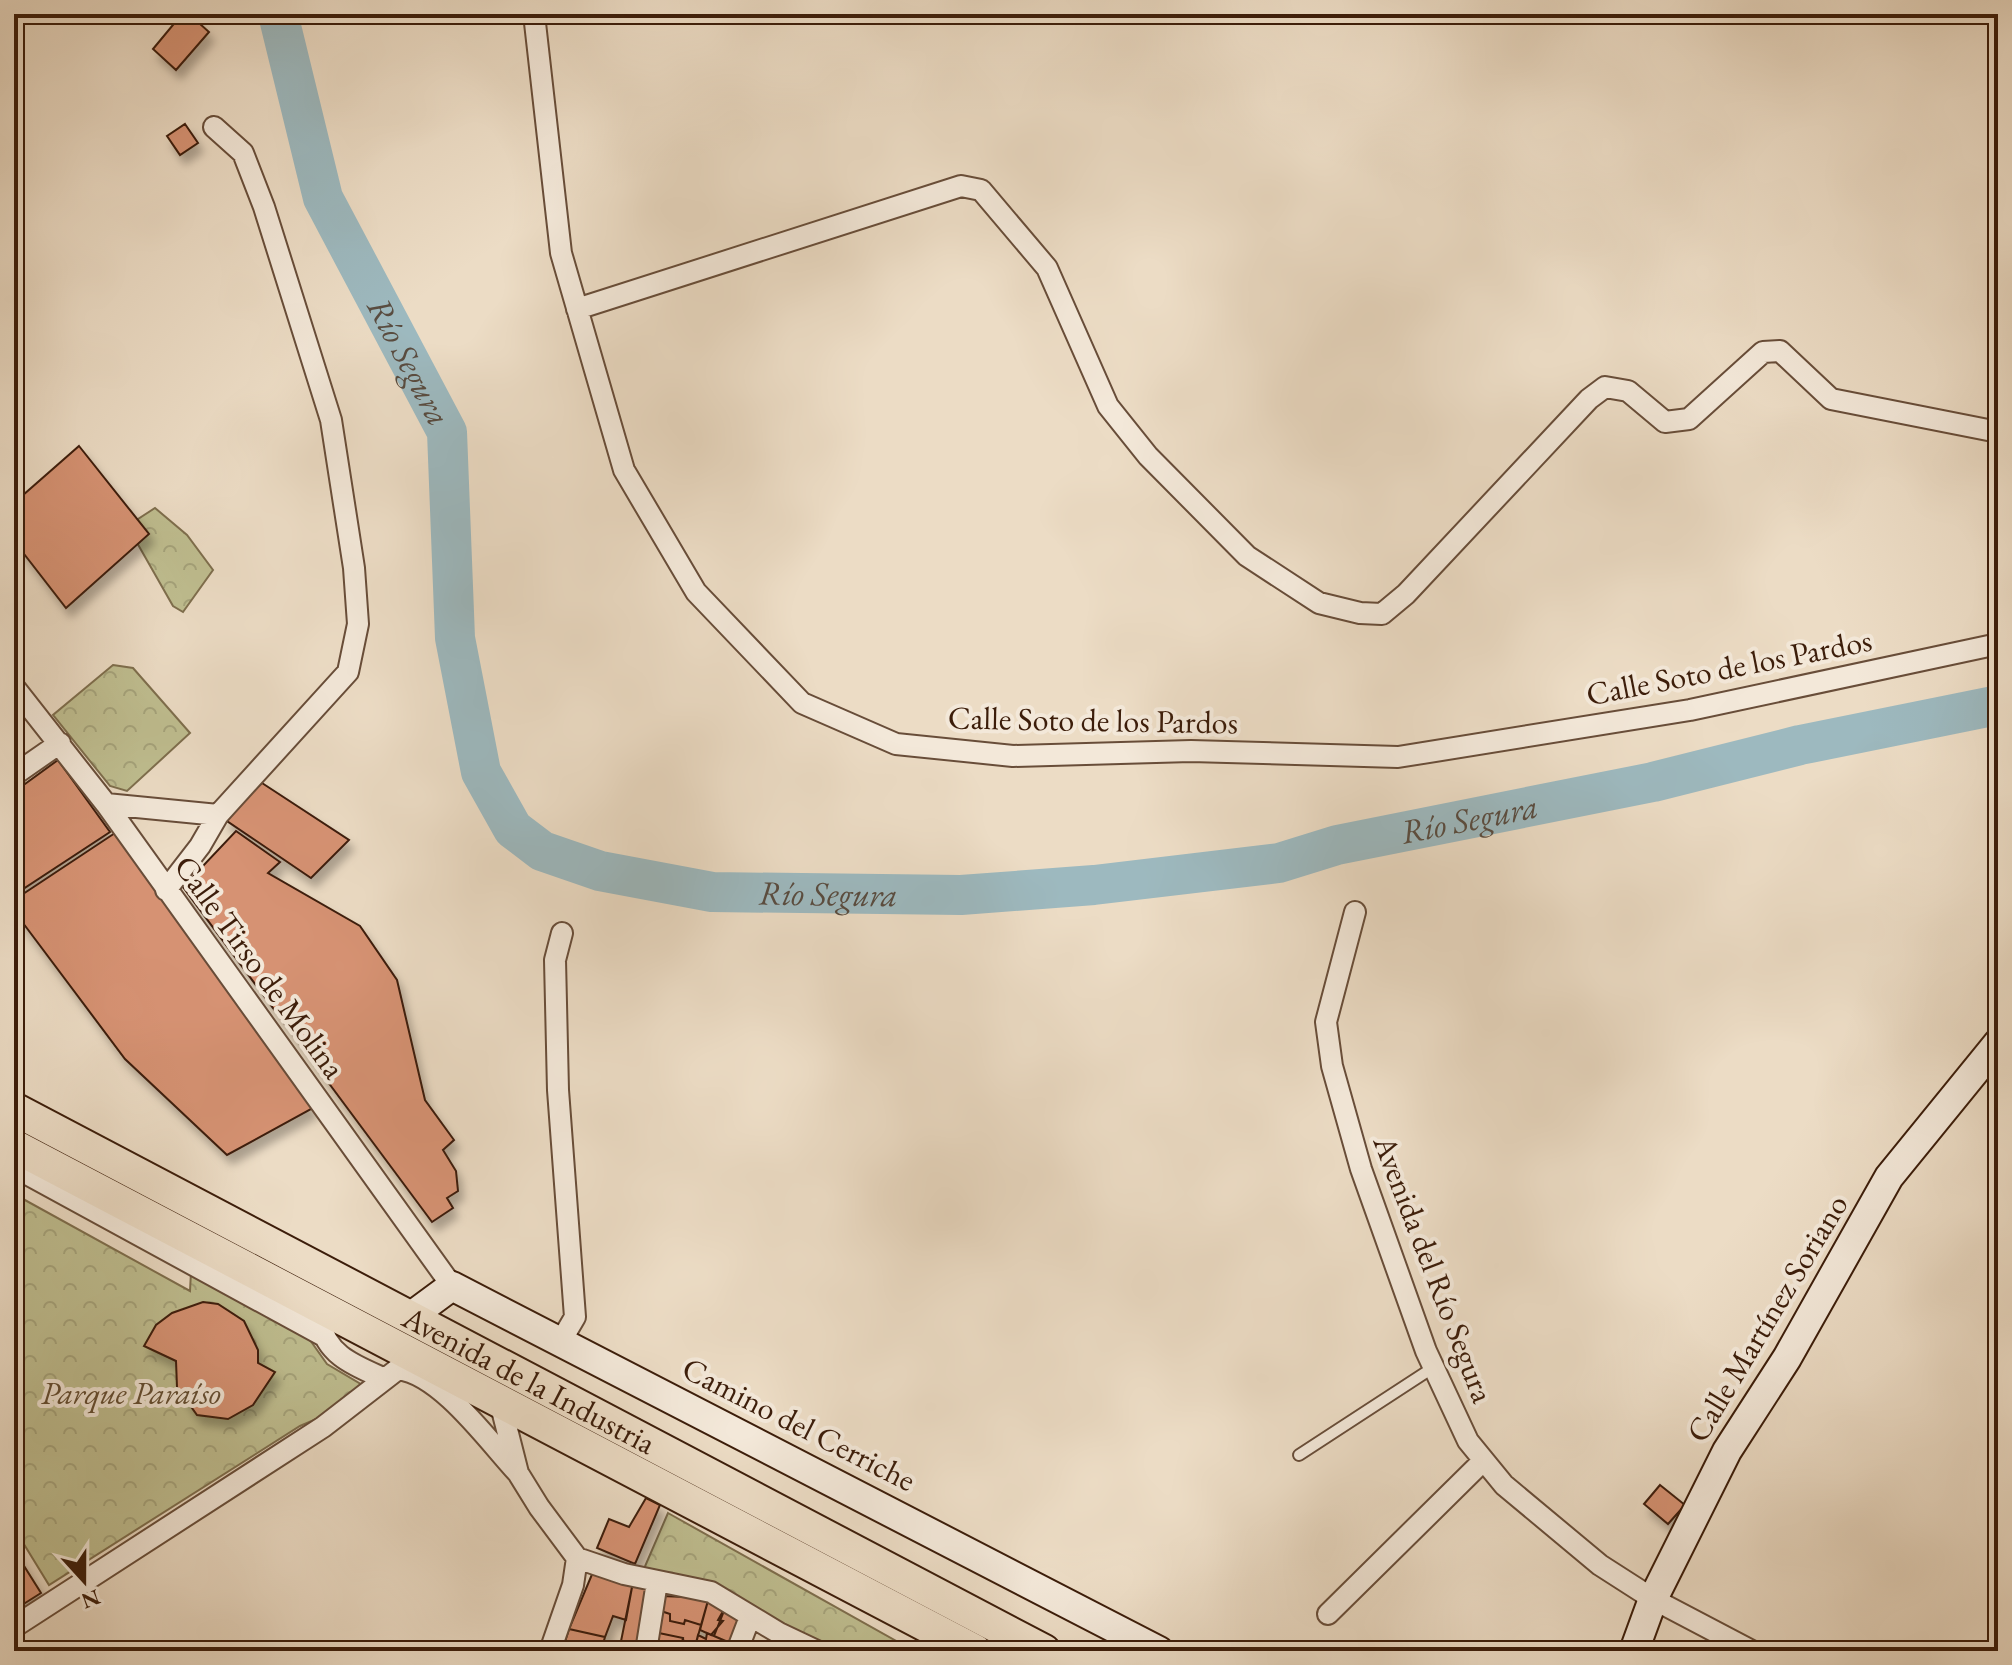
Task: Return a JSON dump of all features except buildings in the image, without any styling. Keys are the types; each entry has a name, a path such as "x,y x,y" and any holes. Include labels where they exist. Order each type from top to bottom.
{"main road":[{"name":"Avenida de la Industria","path":"14,1109 1044,1651"},
{"name":"Avenida de la Industria","path":"14,1146 397,1367 500,1402 975,1651"}],"street":[{"name":"Calle Soto de los Pardos","path":"534,14 561,253 624,470 696,592 802,703 896,744 1013,756 1191,751 1398,757 1690,710 1998,644"},
{"path":"166,890 200,846 218,815 348,672 358,624 354,568 331,420 264,207 243,153 214,127"},
{"path":"577,309 961,186 981,190 1047,268 1108,406 1148,456 1247,556 1319,603 1360,613 1382,614 1406,594 1589,399 1605,387 1628,391 1665,422 1689,419 1763,352 1780,351 1831,399 1998,432"},
{"name":"Calle Tirso de Molina","path":"14,687 106,804 452,1286"},
{"path":"14,775 60,743"},
{"path":"106,804 218,815"},
{"name":"Avenida del Río Segura","path":"1355,912 1324,1031 1361,1169 1434,1367 1468,1441 1504,1485 1600,1565 1653,1599 1752,1651"},
{"path":"561,1341 575,1317 558,1090 555,960 562,933"},
{"name":"Calle Martínez Soriano","path":"1634,1651 1653,1599 1727,1451 1787,1358 1889,1177 1998,1043"},
{"path":"14,1167 320,1320"},
{"path":"14,1627 323,1427 397,1367 410,1317 452,1286"},
{"name":"Camino del Cerriche","path":"452,1286 1159,1651"},
{"path":"397,1367 420,1375 454,1403 518,1473 577,1558 657,1582 711,1592 742,1608 750,1617 817,1651"},
{"path":"500,1402 518,1473"},
{"path":"1328,1614 1483,1461"},
{"path":"550,1651 573,1585 577,1558"},
{"path":"646,1651 657,1582"},
{"path":"737,1651 750,1617"}],"lane":[{"path":"1299,1455 1434,1367"}],"green space":[{"path":"155,508 187,535 213,570 183,612 173,606 136,541 135,521"},
{"path":"113,665 133,668 190,733 127,791 110,786 53,715"},
{"name":"Parque Paraíso","path":"14,1194 190,1291 191,1272 305,1333 327,1364 364,1386 333,1412 300,1426 49,1585 14,1528"},
{"path":"668,1513 914,1651 838,1651 643,1571"}],"waterway":[{"name":"Río Segura","path":"278,14 323,198 447,432 455,638 481,772 513,829 542,851 600,871 712,892 961,895 1094,885 1279,863 1337,845 1653,782 1800,745 1998,705"}]}
